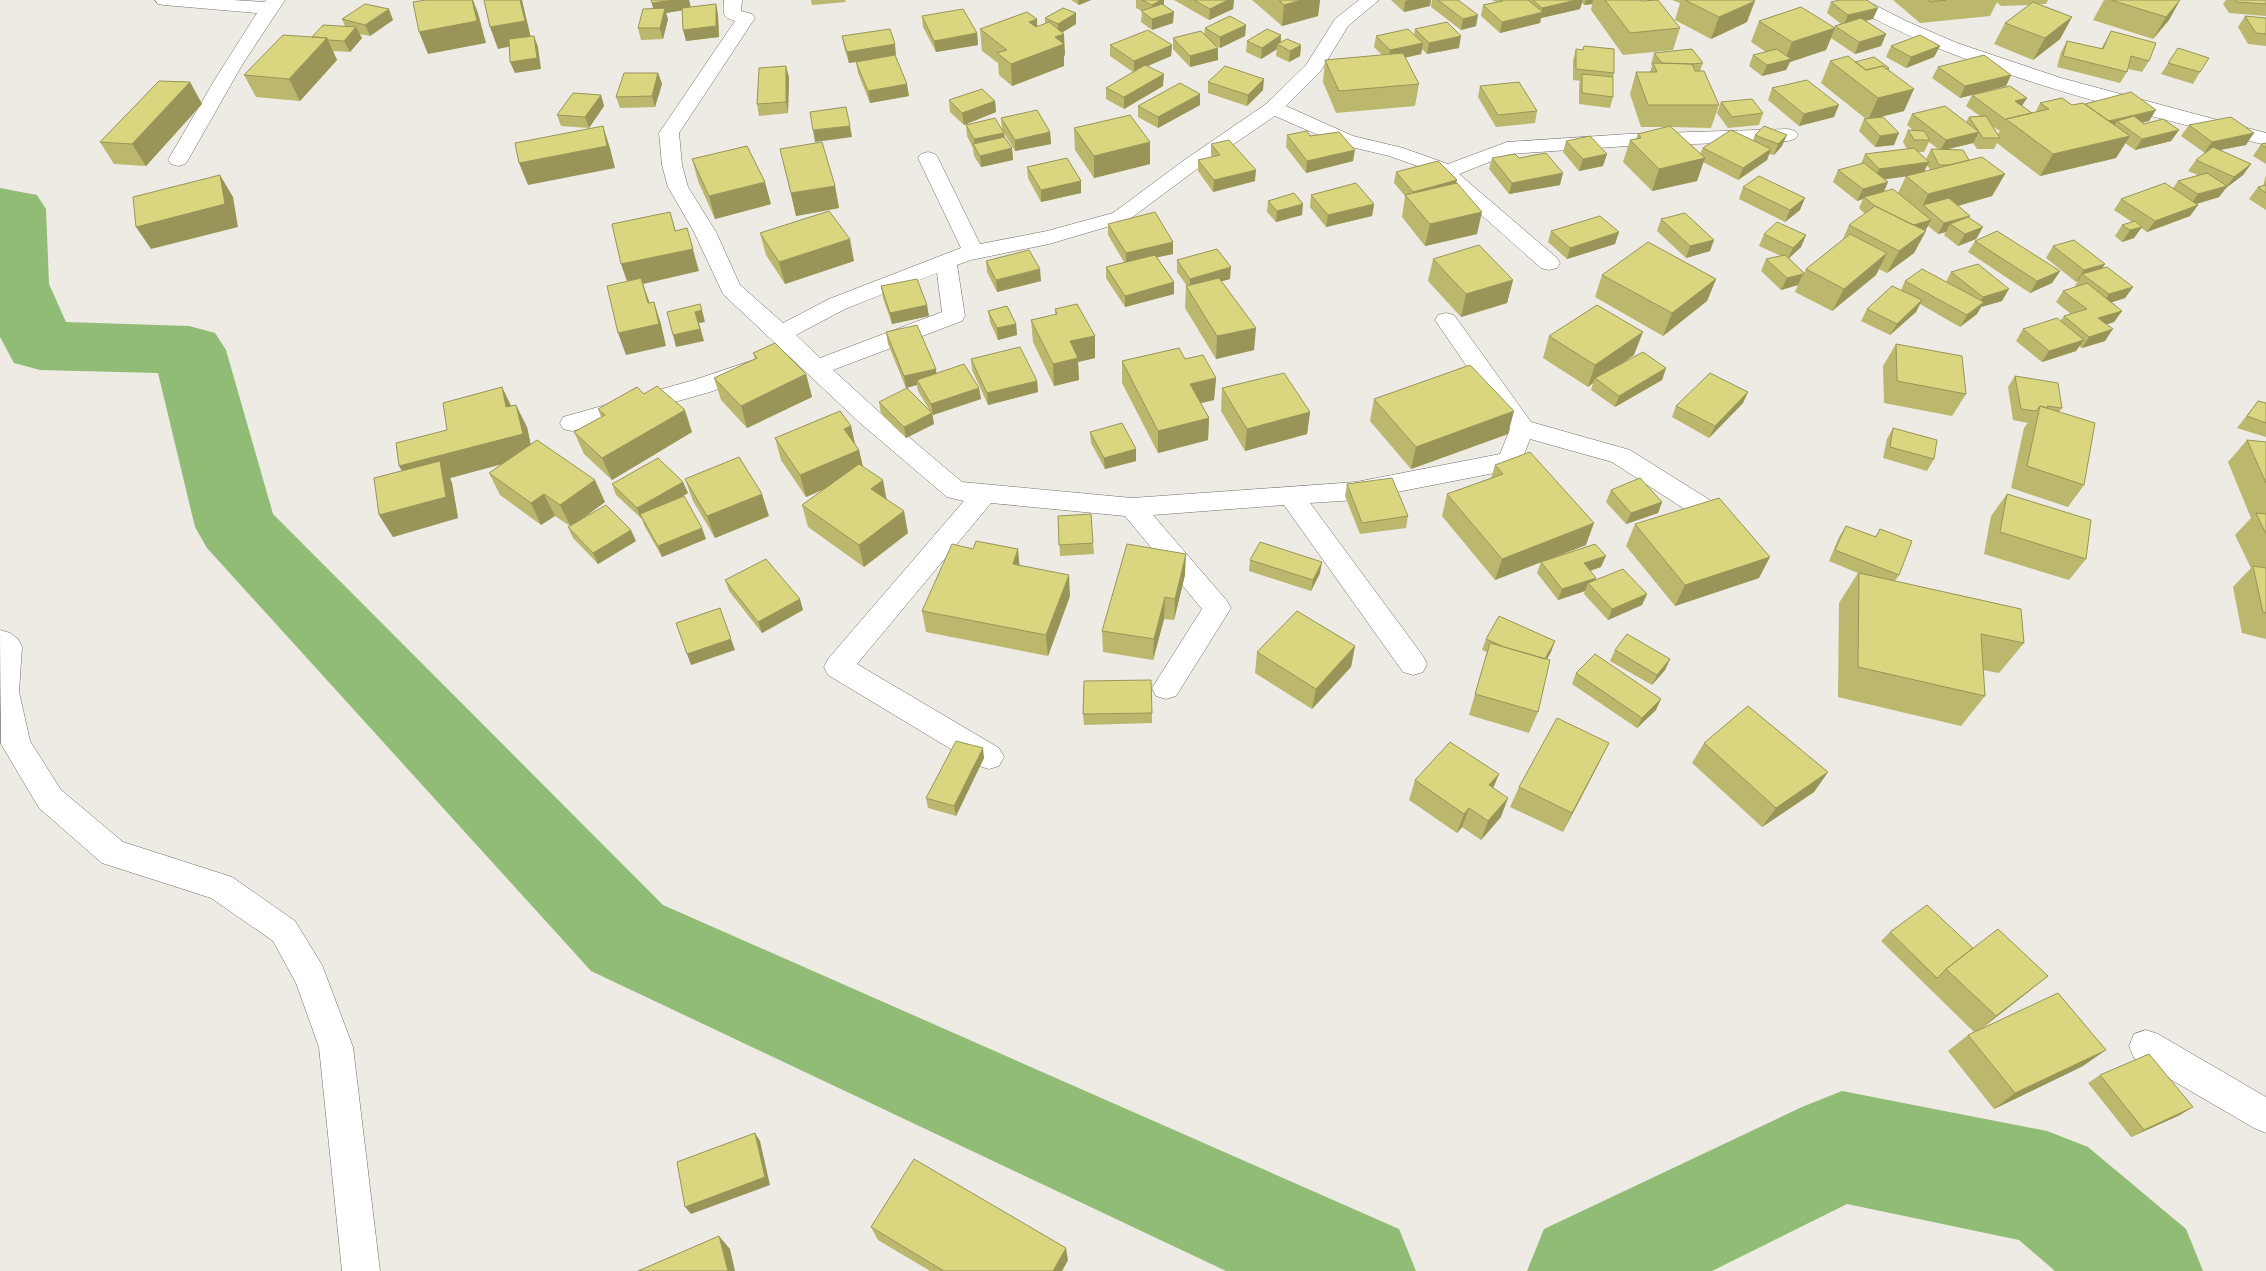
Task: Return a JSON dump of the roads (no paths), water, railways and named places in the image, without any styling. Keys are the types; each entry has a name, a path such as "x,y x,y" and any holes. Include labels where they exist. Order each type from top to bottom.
{"street":[{"path":"164,0 266,3 263,19 225,75 178,160"},
{"path":"733,0 732,14 746,18 669,133 672,165 678,186 706,232 731,289 869,417 956,491 1132,507 1356,491 1510,462 1522,428"},
{"path":"781,334 837,304 974,252 1049,237 1120,217 1190,165 1273,108 1313,68 1341,24 1370,0"},
{"path":"1851,0 1925,37 2057,84 2266,138"},
{"path":"1273,108 1346,140 1396,152 1440,167 1549,263"},
{"path":"1445,172 1506,148 1628,140 1788,135"},
{"path":"928,158 974,252"},
{"path":"572,423 702,386 808,360 954,316 946,262"},
{"path":"1446,320 1522,428 1621,456 1715,516 1742,540"},
{"path":"984,494 838,667 989,757"},
{"path":"1291,496 1413,664"},
{"path":"1132,507 1217,608 1166,688"},
{"path":"0,641 8,647 5,692 16,744 50,799 113,852 221,887 284,931 310,976 336,1047 342,1124 361,1271"},
{"path":"2146,1046 2266,1116"}],"waterway":[{"path":"0,208 13,209 14,284 40,346 189,350 236,527 627,938 1357,1271"},
{"path":"1586,1271 1842,1147 2047,1188 2144,1271"}]}
